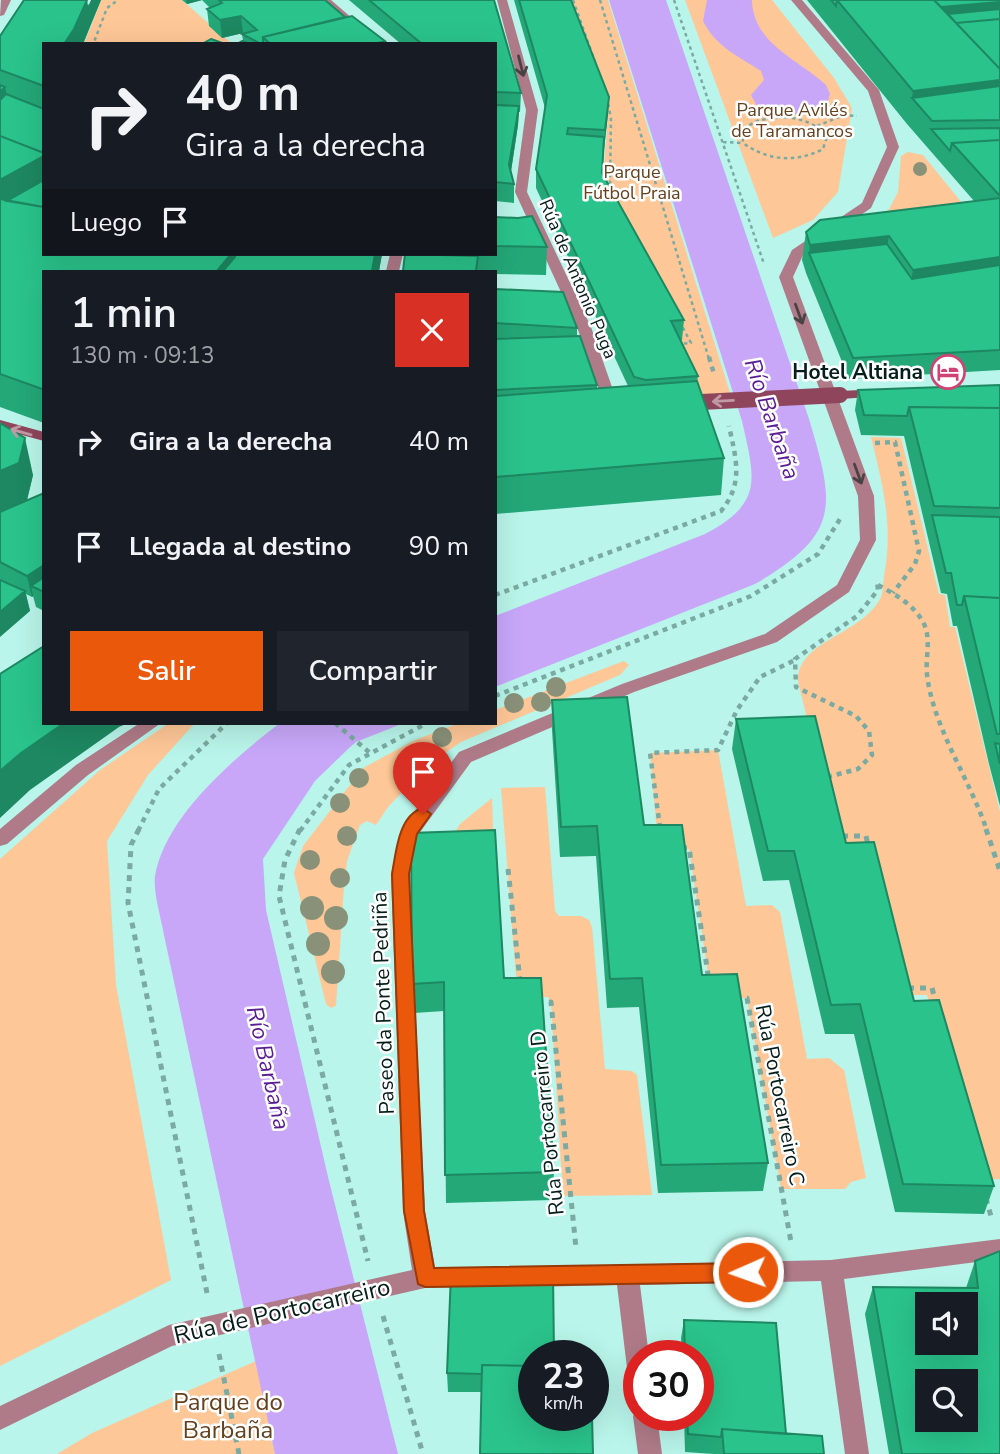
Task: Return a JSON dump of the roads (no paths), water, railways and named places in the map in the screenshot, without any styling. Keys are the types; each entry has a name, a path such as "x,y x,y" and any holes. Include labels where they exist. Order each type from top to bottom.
{"street":[{"path":"0,13 6,0"},
{"path":"325,0 375,42"},
{"name":"Rúa de Antonio Puga","path":"502,0 532,110 521,192 584,327 612,407"},
{"name":"Paseo da Ponte Pedriña","path":"425,1278 414,1211 400,874 409,833 465,757 628,688 771,638 843,588 869,540 866,496 786,277 797,253 867,205 893,147 873,90 796,0"},
{"path":"664,404 893,392"},
{"path":"0,424 42,436"},
{"path":"0,839 82,770 149,725"},
{"name":"Rúa de Portocarreiro","path":"0,1418 169,1336 425,1278 831,1270 1000,1249"},
{"path":"831,1270 857,1454"},
{"path":"627,1276 635,1340"},
{"path":"647,1431 650,1454"}],"water":[{"name":"Río Barbaña","path":"609,0 666,0 809,419 824,474 824,515 817,533 803,549 755,584 497,686 497,615 705,534 738,511 746,500 752,474 742,421"},
{"path":"707,0 752,0 754,15 768,39 826,85 830,94 827,104 802,114 784,113 757,106 751,95 764,80 761,71 714,38 703,21"},
{"name":"Río Barbaña","path":"277,725 399,725 356,742 315,781 263,859 266,910 329,1181 398,1454 275,1454 155,883 161,854 172,832 204,790 242,753"}],"place":[{"name":"Hotel Altiana","path":"948,372"}],"park label":[{"name":"Parque Avilés de Taramancos","path":"792,120"},
{"name":"Parque Fútbol Praia","path":"632,182"},
{"name":"Parque do Barbaña","path":"228,1416"}]}
